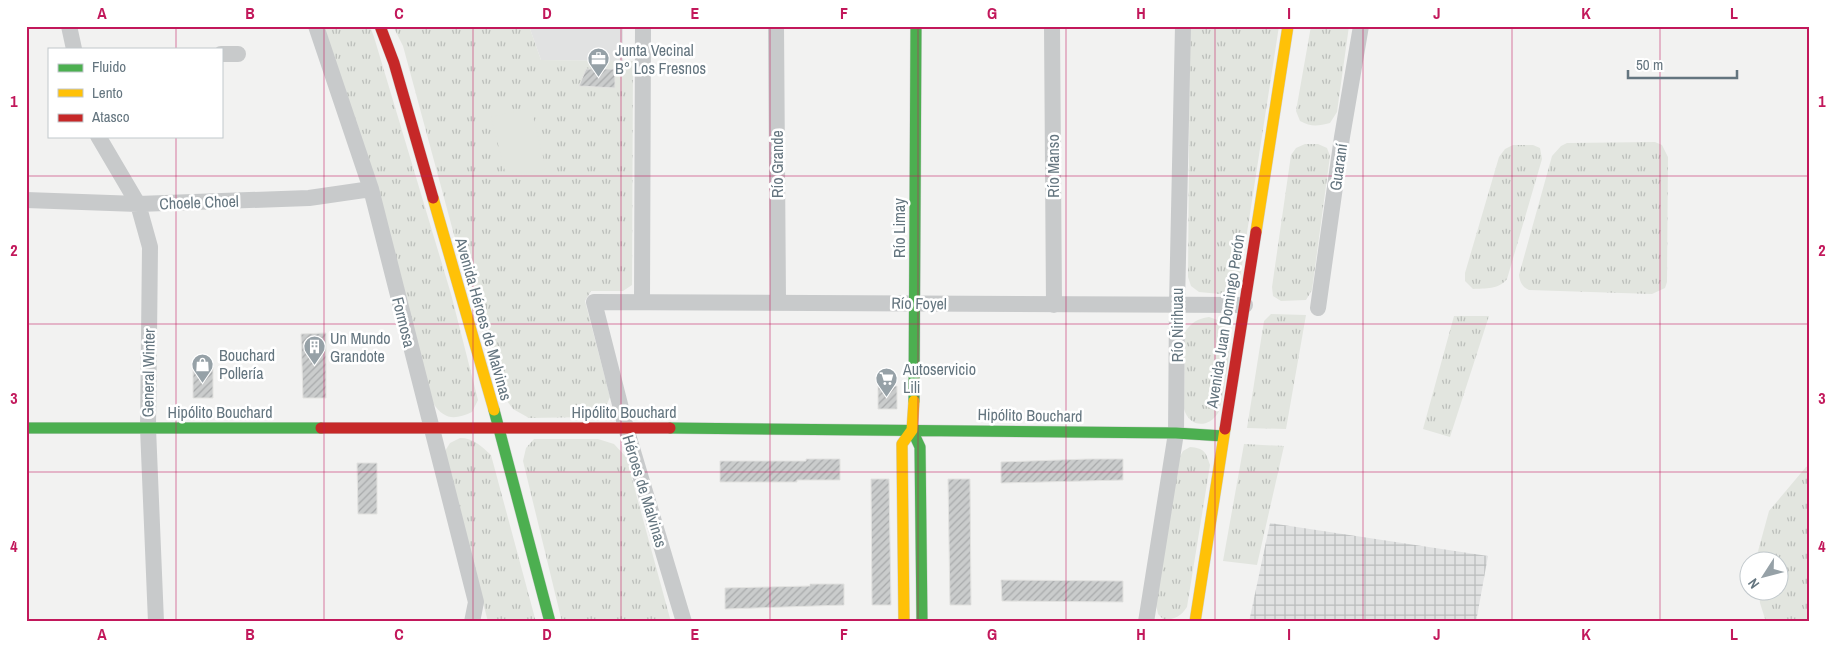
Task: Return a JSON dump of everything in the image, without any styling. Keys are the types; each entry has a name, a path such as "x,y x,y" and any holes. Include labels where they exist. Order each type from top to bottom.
{"street":[{"path":"69,26 74,48"},
{"name":"Formosa","path":"316,26 371,189 476,602 472,622"},
{"name":"Avenida Héroes de Malvinas","path":"380,26 394,63 499,429 550,622"},
{"path":"642,302 643,26"},
{"name":"Río Grande","path":"776,26 778,302"},
{"name":"Río Limay","path":"904,622 902,444 912,430 914,413 916,26"},
{"name":"Río Manso","path":"1052,26 1054,305"},
{"name":"Río Ñirihuau","path":"1146,622 1176,433 1183,26"},
{"name":"Avenida Juan Domingo Perón","path":"1194,622 1288,26"},
{"name":"Guaraní","path":"1318,308 1342,137 1361,26"},
{"path":"222,54 238,54"},
{"name":"General Winter","path":"99,138 138,204 150,247 148,428 156,622"},
{"name":"Choele Choel","path":"26,200 138,204 309,198 371,189"},
{"name":"Río Foyel","path":"594,302 1245,305"},
{"name":"Héroes de Malvinas","path":"594,302 626,428 684,622"},
{"name":"Hipólito Bouchard","path":"26,428 626,428 1176,433 1222,436"},
{"name":"Río Limay","path":"912,430 920,447 922,622"}],"shaded area":[{"path":"529,26 623,26 623,61 541,60"},
{"path":"1270,523 1488,556 1476,622 1249,622"}],"green space":[{"path":"322,26 370,26 451,294 478,400 472,412 466,415 450,417 441,413 433,403"},
{"path":"393,26 529,26 541,60 633,61 632,285 623,291 591,291 585,301 610,397 604,411 593,417 529,418 513,409 498,389 403,46"},
{"path":"1190,26 1279,26 1240,278 1231,288 1220,294 1199,292 1191,286 1188,277"},
{"path":"1311,26 1349,26 1337,112 1330,123 1318,125 1311,125 1300,121 1296,111"},
{"path":"531,108 546,169 507,179 491,117"},
{"path":"1655,142 1662,145 1668,157 1667,282 1665,288 1652,294 1529,290 1525,287 1519,275 1552,156 1561,146 1567,143"},
{"path":"1305,144 1318,144 1327,148 1330,156 1312,290 1306,300 1281,301 1273,296 1272,287 1291,155 1296,148"},
{"path":"1513,145 1533,145 1540,148 1542,159 1507,279 1496,287 1473,289 1465,281 1465,273 1499,157 1505,149"},
{"path":"1271,314 1306,315 1286,429 1247,428 1264,321"},
{"path":"1454,316 1489,316 1450,437 1423,429"},
{"path":"1209,317 1220,321 1226,327 1230,337 1230,346 1220,409 1209,422 1199,424 1186,415 1184,409 1185,332 1195,322"},
{"path":"460,438 473,441 491,455 536,622 488,622 445,451 450,443"},
{"path":"534,439 598,439 614,444 626,457 671,622 562,622 523,461 526,448"},
{"path":"1244,444 1284,446 1257,565 1223,561"},
{"path":"1190,447 1198,448 1204,452 1210,465 1187,607 1178,616 1164,620 1158,614 1156,605 1178,460 1183,451"},
{"path":"1810,465 1810,622 1766,622 1760,600 1788,600 1788,550 1758,550 1769,511 1806,467"}],"building":[{"name":"Junta Vecinal B° Los Fresnos","path":"586,69 615,69 615,88 579,86"},
{"name":"Un Mundo Grandote","path":"326,333 326,398 303,398 301,334"},
{"name":"Bouchard Pollería","path":"193,367 213,367 213,398 193,398"},
{"name":"Autoservicio Lili","path":"878,386 897,386 897,409 878,409"},
{"path":"806,459 840,459 840,480 720,482 720,461 806,461"},
{"path":"1123,459 1123,480 1001,483 1001,462"},
{"path":"357,463 377,463 377,514 358,514"},
{"path":"871,479 889,479 891,605 872,605"},
{"path":"948,479 970,479 971,605 950,605"},
{"path":"1001,580 1123,581 1123,602 1002,601"},
{"path":"810,584 844,584 844,605 725,609 725,588 810,586"}],"traffic: fast":[{"path":"914,401 916,26"},
{"path":"494,410 550,622"},
{"path":"26,428 321,428"},
{"path":"670,428 1176,433 1223,436"},
{"path":"912,430 920,447 922,622"}],"traffic: slow":[{"path":"1256,232 1288,26"},
{"path":"433,198 494,410"},
{"path":"904,622 902,444 912,430 914,401"},
{"path":"1195,622 1225,429"}],"traffic: jam":[{"path":"380,26 394,63 433,198"},
{"path":"1225,429 1256,232"},
{"path":"321,428 670,428"}],"place":[{"name":"Junta Vecinal B° Los Fresnos","path":"599,78"},
{"name":"Un Mundo Grandote","path":"314,366"},
{"name":"Bouchard Pollería","path":"203,383"},
{"name":"Autoservicio Lili","path":"887,397"}]}
